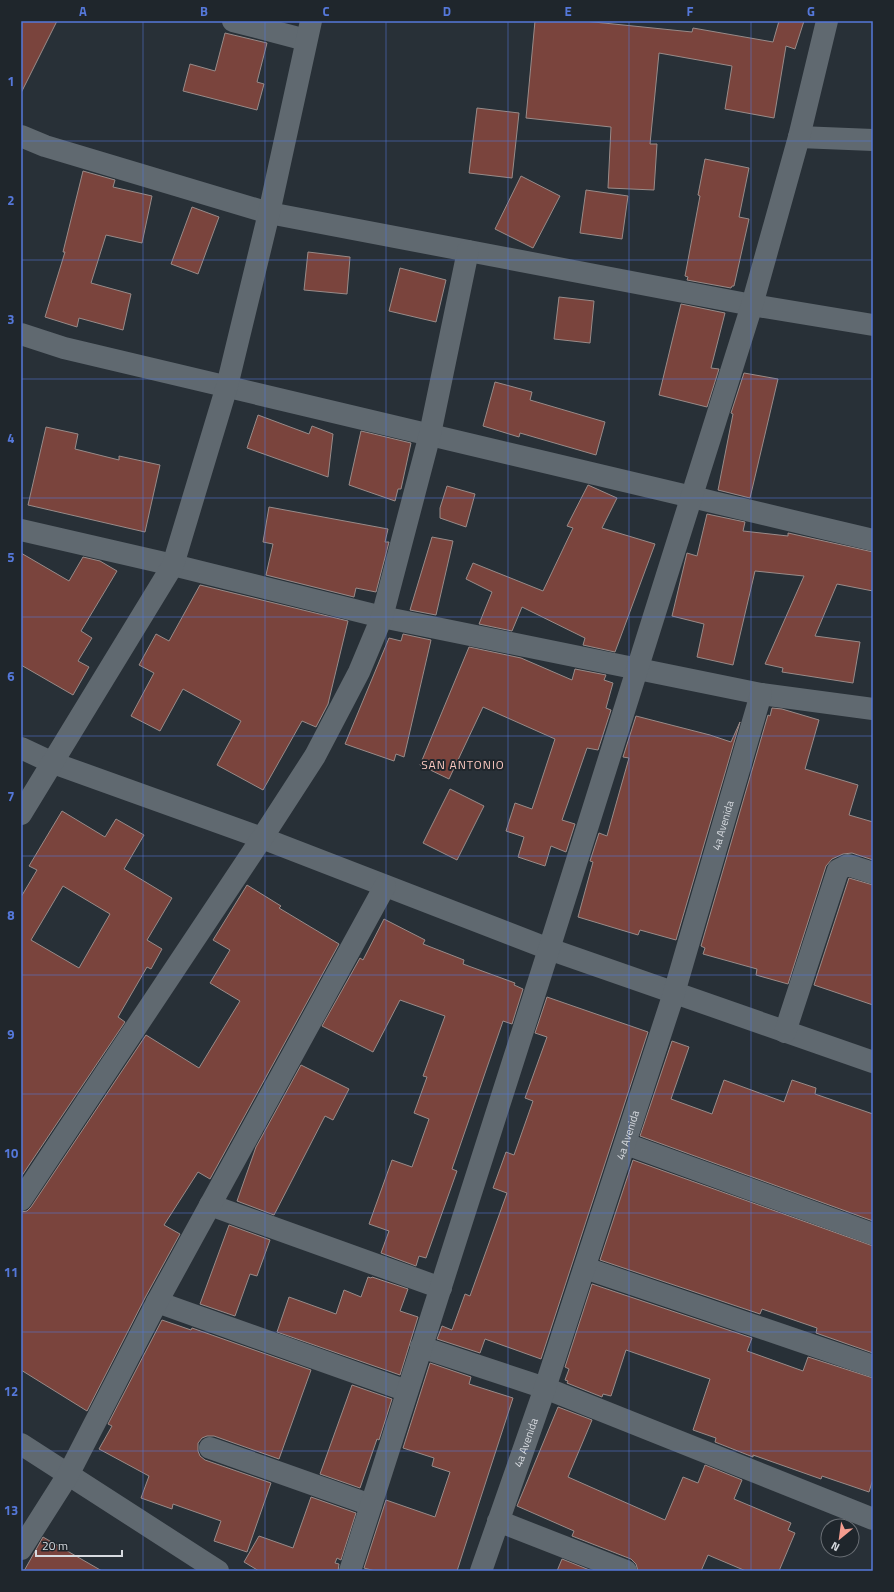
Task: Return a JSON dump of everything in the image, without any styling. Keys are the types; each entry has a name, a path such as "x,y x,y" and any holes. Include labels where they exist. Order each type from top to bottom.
{"street":[{"path":"21,814 54,763 173,565 227,386 269,213 309,30 233,21"},
{"path":"350,1571 638,669 752,305 799,137 827,21"},
{"path":"21,136 45,146 269,213 752,305 873,325"},
{"path":"799,137 873,140"},
{"path":"21,1200 315,756 359,672 382,618 430,434 468,251"},
{"path":"21,334 64,348 873,540"},
{"path":"21,530 173,565 382,618 761,694 873,709"},
{"name":"4a Avenida","path":"480,1571 546,1388 626,1144 674,993 761,694"},
{"path":"21,748 54,763 262,838 549,949 873,1062"},
{"path":"785,1032 838,870 848,865 873,873"},
{"path":"21,1549 68,1474 157,1302 385,886"},
{"path":"626,1144 873,1234"},
{"path":"210,1205 440,1288"},
{"path":"585,1268 873,1366"},
{"path":"157,1302 407,1392"},
{"path":"421,1347 546,1388 873,1519"},
{"path":"21,1444 218,1571"},
{"path":"210,1448 371,1505"},
{"path":"498,1521 626,1571"}],"building":[{"path":"21,21 57,21 21,93"},
{"path":"535,21 584,21 692,32 693,28 773,42 779,21 804,21 795,49 786,46 774,118 725,109 732,66 659,53 650,144 657,144 654,190 608,188 611,127 526,118"},
{"path":"225,33 267,43 257,82 264,84 257,110 183,91 190,64 215,71"},
{"path":"477,108 519,113 512,178 469,173"},
{"path":"705,159 749,168 739,217 749,219 734,286 731,288 687,280 688,277 685,276 700,196 698,195"},
{"path":"83,171 115,180 113,187 152,196 142,243 106,235 91,283 131,294 123,330 79,318 77,327 45,317 65,252 63,252"},
{"path":"521,176 560,196 533,248 495,229"},
{"path":"586,190 628,196 622,239 580,233"},
{"path":"192,207 219,217 198,274 171,264"},
{"path":"308,252 350,257 347,294 304,290"},
{"path":"400,268 446,280 436,322 389,311"},
{"path":"559,297 594,301 590,343 554,339"},
{"path":"681,304 725,313 711,368 719,369 707,407 659,395"},
{"path":"744,373 778,379 750,498 718,490 733,414 731,413"},
{"path":"495,382 532,392 530,400 605,422 596,455 520,433 519,437 483,426"},
{"path":"258,415 309,434 312,426 333,434 328,477 247,448"},
{"path":"46,427 78,434 75,449 119,460 119,456 160,465 145,532 28,505"},
{"path":"361,431 411,443 401,489 398,489 395,501 349,485"},
{"path":"588,485 617,498 602,528 655,544 615,652 583,645 585,638 522,607 512,631 479,624 492,592 466,579 473,563 543,591 573,528 567,526"},
{"path":"447,486 475,494 466,527 440,518 440,508"},
{"path":"269,507 388,529 385,542 389,542 376,592 356,588 354,597 266,575 273,544 263,542"},
{"path":"707,514 745,522 743,531 788,536 788,533 873,552 873,591 837,584 815,636 860,642 853,683 782,672 783,668 765,664 804,576 755,571 733,665 697,657 704,624 672,616 687,553 697,556"},
{"path":"432,537 453,541 436,615 410,610"},
{"path":"21,553 69,581 83,557 100,561 117,571 81,631 92,638 78,661 89,667 73,695 21,665"},
{"path":"200,585 348,621 328,704 316,727 302,721 263,790 217,765 241,721 183,689 160,731 131,716 154,673 139,665 156,634 169,641"},
{"path":"403,634 431,640 404,757 396,754 394,761 345,744 389,638 401,641"},
{"path":"469,647 521,658 572,680 575,669 606,675 604,680 613,683 606,708 611,710 598,750 587,748 562,820 575,824 566,852 551,846 545,866 518,857 524,837 506,831 515,803 532,809 555,739 483,707 449,779 420,765"},
{"path":"772,708 782,709 819,720 805,769 858,785 849,815 873,822 873,860 852,853 843,854 832,859 826,866 788,984 756,975 757,969 703,954 705,948 701,946 768,715 770,716"},
{"path":"636,716 710,735 731,742 740,722 676,940 640,930 638,935 578,917 593,862 590,861 599,833 607,836 629,758 623,757"},
{"path":"450,789 484,806 457,860 423,843"},
{"path":"62,811 105,837 116,819 144,835 124,869 172,898 147,940 162,949 151,969 147,967 118,1017 125,1022 21,1177 21,897 37,870 29,866","holes":["63,886 110,914 79,968 31,940"]},
{"path":"849,878 873,885 873,1005 814,985"},
{"path":"247,885 281,906 279,908 339,944 210,1179 198,1172 164,1225 180,1234 146,1296 87,1411 21,1370 21,1212 27,1211 31,1207 146,1035 199,1068 240,1001 210,983 230,950 213,940"},
{"path":"384,919 425,940 423,944 464,960 463,964 515,983 514,985 523,989 512,1024 503,1021 452,1169 457,1171 426,1258 419,1256 416,1266 381,1253 389,1231 369,1224 392,1160 412,1167 429,1119 414,1113 427,1077 423,1076 445,1016 400,1000 373,1052 322,1026 360,958 363,960"},
{"path":"547,997 648,1032 541,1359 485,1339 480,1353 437,1339 442,1326 452,1330 465,1294 470,1296 507,1193 493,1188 506,1152 514,1155 533,1101 525,1098 547,1037 535,1033"},
{"path":"672,1041 689,1047 671,1099 712,1114 724,1080 784,1102 792,1080 816,1088 815,1094 873,1114 873,1221 640,1136"},
{"path":"301,1065 349,1089 333,1120 325,1116 274,1215 237,1201 256,1147"},
{"path":"633,1160 873,1246 873,1353 816,1333 817,1328 762,1309 760,1314 600,1260"},
{"path":"229,1225 270,1240 257,1276 250,1274 235,1316 200,1304"},
{"path":"368,1277 408,1289 400,1311 418,1317 400,1375 277,1332 289,1297 336,1314 344,1290 361,1297"},
{"path":"592,1284 752,1338 747,1351 803,1371 808,1357 873,1378 873,1479 869,1492 822,1476 821,1479 753,1455 753,1457 715,1442 716,1438 693,1430 710,1379 626,1350 611,1396 603,1394 602,1397 567,1383 568,1381 565,1380 569,1369 565,1367"},
{"path":"162,1320 191,1330 192,1328 311,1370 279,1459 214,1436 202,1438 198,1443 198,1451 200,1456 205,1460 271,1483 247,1552 214,1541 221,1521 173,1504 172,1509 141,1498 149,1476 99,1449 112,1426 108,1424"},
{"path":"430,1363 471,1377 469,1384 513,1398 457,1571 375,1571 364,1568 386,1500 435,1517 450,1472 432,1466 434,1458 403,1448"},
{"path":"352,1385 392,1399 379,1440 377,1439 360,1488 320,1474"},
{"path":"558,1407 592,1420 568,1477 665,1520 683,1477 698,1483 705,1465 742,1480 734,1499 791,1523 788,1530 795,1533 779,1571 746,1571 708,1555 701,1571 638,1571 636,1564 631,1559 572,1536 574,1531 517,1506"},
{"path":"311,1497 356,1513 341,1560 337,1558 335,1563 339,1564 338,1571 259,1571 244,1562 259,1536 293,1548"},
{"path":"43,1537 102,1571 24,1571"},
{"path":"562,1559 592,1571 557,1571"}],"district":[{"name":"SAN ANTONIO","path":"463,765"}]}
